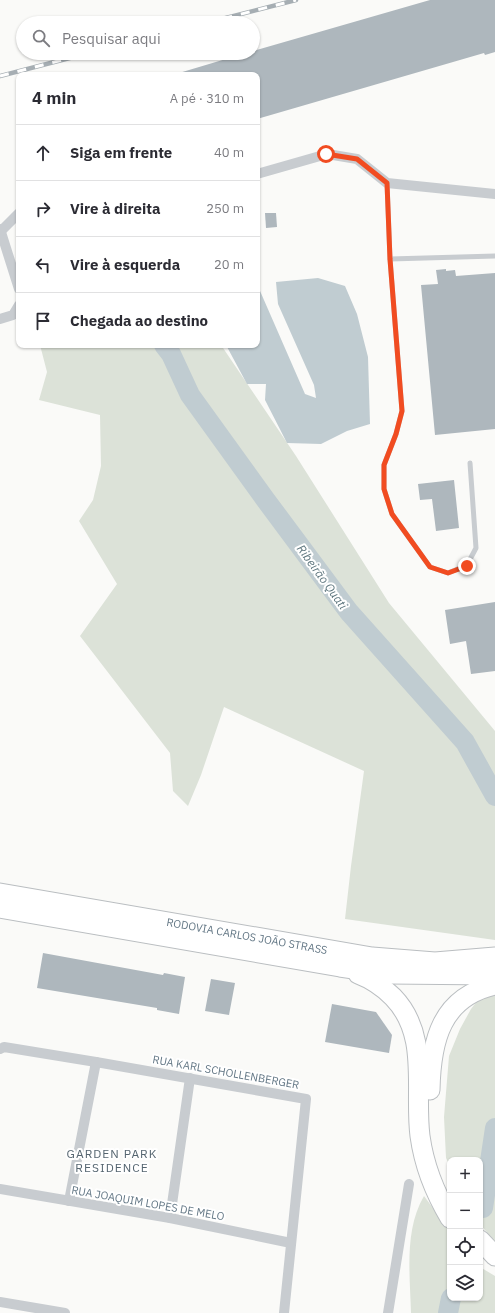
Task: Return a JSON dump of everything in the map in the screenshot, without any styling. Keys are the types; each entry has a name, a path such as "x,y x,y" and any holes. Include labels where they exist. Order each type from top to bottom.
{"highway":[{"name":"RODOVIA CARLOS JOÃO STRASS","path":"0,893 372,957 435,962 495,957"},
{"name":"RODOVIA CARLOS JOÃO STRASS","path":"0,908 388,974 495,975"},
{"path":"340,967 364,976 388,992 406,1012 412,1025 418,1051 418,1114 424,1156 434,1189 447,1213"},
{"path":"450,1193 437,1161 432,1139 430,1072 437,1038 446,1017 458,1002 473,992 495,985"},
{"path":"483,1243 495,1256"},
{"path":"483,1259 495,1270"}],"street":[{"path":"260,173 326,154 357,159 387,183 495,194"},
{"path":"16,216 0,230 3,244 16,281"},
{"path":"0,319 13,315 16,310"},
{"name":"RUA KARL SCHOLLENBERGER","path":"0,1049 4,1047 96,1062 306,1099 284,1313"},
{"path":"70,1201 96,1062"},
{"path":"170,1218 190,1078"},
{"path":"388,1313 409,1184"},
{"name":"RUA JOAQUIM LOPES DE MELO","path":"0,1189 170,1218 291,1243"},
{"path":"0,1302 41,1311 65,1313"}],"lane":[{"path":"387,183 390,259 402,411 396,434 384,465 384,489 392,514 430,567 448,573 467,566 476,548 470,463"},
{"path":"390,259 495,256"}],"shaded area":[{"path":"318,278 345,286 357,314 368,357 370,424 347,431 321,444 287,443 265,400 266,384 247,384 228,348 260,348 260,291 305,394 316,398 314,385 278,304 276,282"},
{"path":"41,348 223,348 296,456 389,603 495,731 495,940 345,919 364,771 224,707 201,775 188,806 173,791 170,753 80,636 117,584 79,521 93,500 101,466 100,415 39,400 47,372"},
{"path":"495,992 495,1242 483,1228 483,1157 447,1157 447,1160 446,1158 444,1117 449,1056 460,1029 471,1009 481,996"},
{"path":"424,1196 447,1227 447,1301 483,1301 483,1269 495,1276 495,1313 411,1313 409,1268 411,1238 413,1223"}],"building":[{"path":"430,0 495,0 495,52 485,55 484,53 260,118 260,72 182,72 223,60 260,60 260,49"},
{"path":"265,213 276,213 277,227 266,228"},
{"path":"446,269 446,271 455,270 456,276 495,273 495,429 435,435 421,285 438,284 436,270"},
{"path":"454,480 459,528 436,531 432,499 420,500 418,484"},
{"path":"495,602 495,671 471,674 466,641 450,644 445,610"},
{"path":"43,953 163,975 164,973 185,977 179,1014 157,1010 157,1008 37,988"},
{"path":"211,979 235,983 229,1015 205,1011"},
{"path":"332,1004 376,1012 392,1035 389,1053 325,1042"}],"waterway":[{"name":"Ribeirão Quati","path":"166,348 171,354 190,395 265,499 349,612 465,742 495,796"},
{"name":"Ribeirão Quati","path":"483,1208 495,1128"},
{"name":"Ribeirão Quati","path":"448,1313 450,1301"}],"railway":[{"path":"233,16 296,0"},
{"path":"0,76 62,60"}],"district":[{"name":"GARDEN PARK RESIDENCE","path":"112,1161"}],"route":[{"path":"326,154 357,159 387,183 390,259 402,411 396,434 384,465 384,489 392,514 430,567 448,573 467,566"}]}
